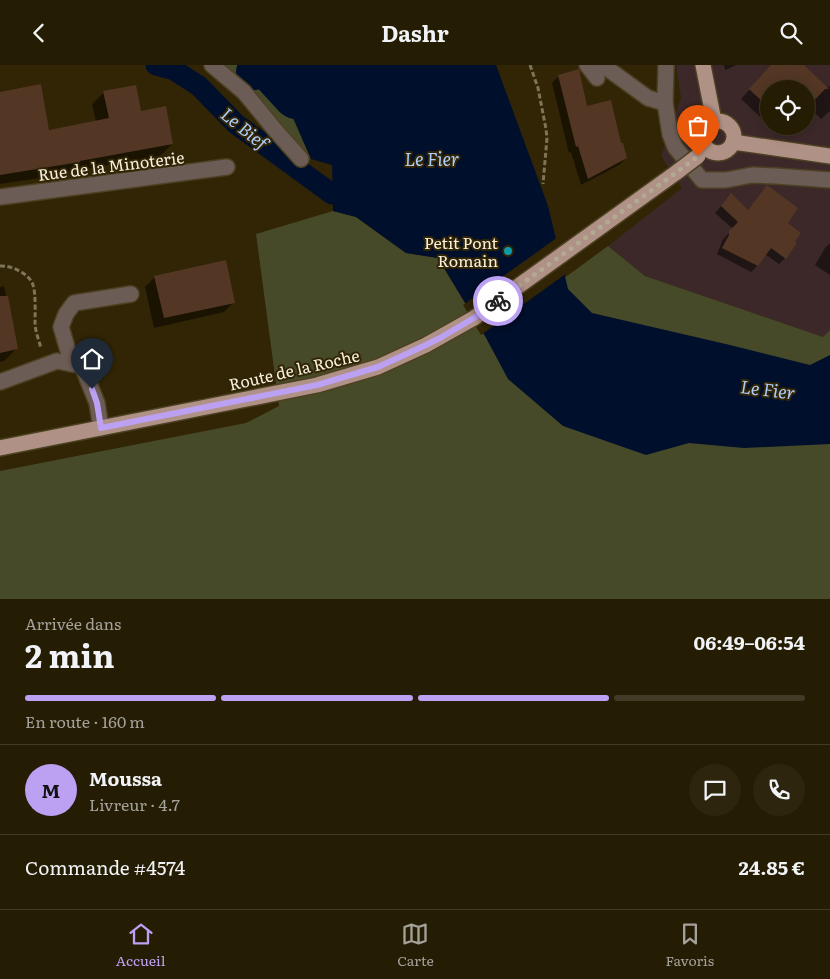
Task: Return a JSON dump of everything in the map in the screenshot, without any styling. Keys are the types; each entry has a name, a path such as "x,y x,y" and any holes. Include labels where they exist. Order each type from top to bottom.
{"main road":[{"path":"703,65 714,121"},
{"path":"714,121 727,124 734,135 733,142 725,152 702,152 702,133 704,128 714,121"},
{"path":"733,142 830,156"},
{"name":"Route de la Roche","path":"0,448 317,385 378,367 440,338 474,318 702,152"}],"street":[{"path":"212,65 244,92 302,159"},
{"path":"587,65 597,78"},
{"path":"604,65 648,97 665,103"},
{"path":"666,65 665,103 670,134 675,147 702,180 726,180 752,175 830,180"},
{"name":"Rue de la Minoterie","path":"0,197 227,167"},
{"path":"72,364 62,327 66,314 74,303 131,294"},
{"path":"0,382 57,361 82,366 97,403 101,428"}],"path":[{"path":"530,65 538,88 547,138 543,184"},
{"path":"0,266 16,269 33,284 36,328 48,364"}],"shaded area":[{"path":"676,65 830,65 830,330 823,337 645,276 608,246 682,188 661,156 681,98"}],"green space":[{"path":"218,65 270,65 311,159 241,82"},
{"path":"333,211 356,217 406,253 438,258 485,336 608,246 645,276 823,337 830,330 830,599 0,599 0,471 246,423 279,406 256,234"}],"water":[{"name":"Le Fier","path":"270,65 496,65 548,206 568,289 592,313 810,365 830,355 830,444 744,448 689,443 646,455 563,426 508,379 485,336 438,258 406,253 356,217 333,211 332,165 311,159"}],"pier":[{"path":"558,237 567,273 481,335 463,305"}],"building":[{"path":"771,65 804,65 829,89 825,89 815,100 815,80 760,80 760,99 749,89"},
{"path":"579,69 587,106 611,100 621,143 623,143 627,158 588,179 578,146 576,147 558,75"},
{"path":"41,84 49,130 109,118 103,91 136,85 141,111 166,106 173,144 0,175 0,92"},
{"path":"767,185 798,208 788,223 801,233 795,241 797,243 786,259 771,248 758,266 722,248 729,235 729,231 738,222 721,206 731,193 748,210"},
{"path":"226,260 235,303 164,318 154,276"},
{"path":"0,296 8,296 18,349 0,353"}],"waterway":[{"name":"Le Bief","path":"156,65 174,70 199,86 236,124 332,194"},
{"path":"254,72 262,66 295,101 306,96 341,65"}],"way so far":[{"path":"498,301 698,156"}],"place":[{"name":"Petit Pont Romain","path":"508,251"}],"route":[{"path":"92,389 97,403 101,428 317,385 378,367 426,345 474,318 498,301"}]}
